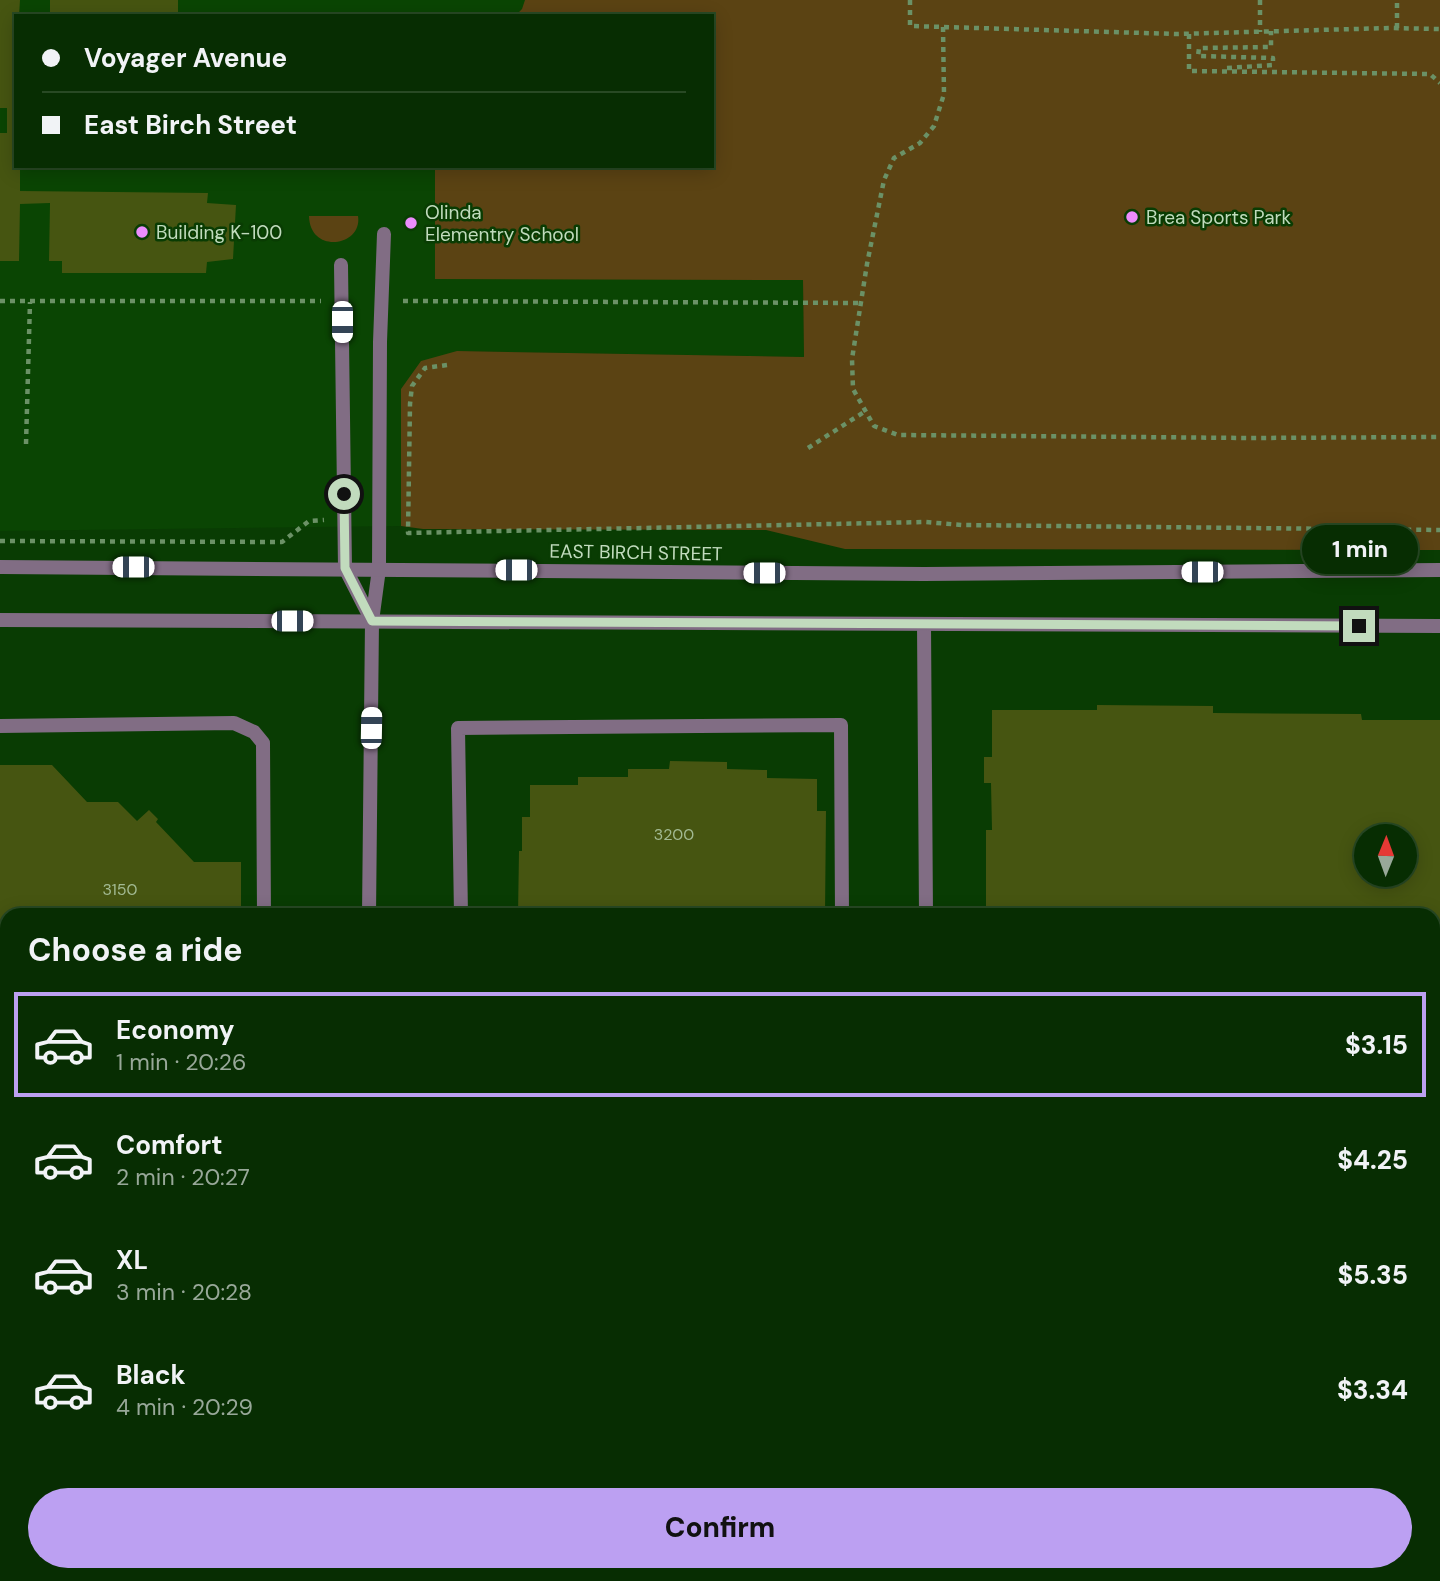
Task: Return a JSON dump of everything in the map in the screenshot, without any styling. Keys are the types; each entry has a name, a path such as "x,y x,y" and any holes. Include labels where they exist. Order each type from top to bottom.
{"street":[{"path":"369,908 372,621 379,569 384,234"},
{"path":"341,265 345,568 372,621"},
{"name":"EAST BIRCH STREET","path":"0,567 924,574 1440,570"},
{"path":"0,620 1440,626"},
{"path":"924,624 926,908"},
{"path":"0,726 234,723 254,732 263,743 264,908"},
{"path":"461,908 458,727 841,725 842,908"}],"path":[{"path":"910,0 910,26 1189,34 1440,29"},
{"path":"1260,0 1260,32"},
{"path":"1396,28 1397,0"},
{"path":"943,27 944,94 934,125 920,143 894,158 884,180 861,303 852,359 853,389 874,426 898,435 1440,437"},
{"path":"1199,71 1273,65 1273,58 1198,56 1199,47 1271,47 1271,32"},
{"path":"1189,34 1189,71 1430,74 1440,83"},
{"path":"0,301 342,301"},
{"path":"26,444 30,301"},
{"path":"382,301 861,303"},
{"path":"447,365 425,368 412,386 408,533 925,522 962,525 1440,530"},
{"path":"808,447 864,412"},
{"path":"379,514 408,512"},
{"path":"0,541 282,542 309,522 344,519"}],"shaded area":[{"name":"Olinda Elementry School","path":"0,0 853,0 803,280 804,357 457,351 401,389 401,526 0,531"},
{"name":"Brea Sports Park","path":"525,0 1440,0 1440,550 845,549 766,530 423,529 401,526 401,389 421,361 457,351 804,357 803,280 435,279 435,168 714,168 714,14 517,14"},
{"path":"309,216 358,216 357,226 353,234 345,239 326,241 318,237"}],"building":[{"path":"0,0 20,0 19,14 14,14 14,168 20,168 20,191 208,193 207,203 236,205 233,259 207,262 206,273 62,273 62,261 49,261 50,203 20,204 19,261 0,261 0,133 7,133 7,108 0,108"},
{"path":"50,0 178,0 178,14 50,14"},
{"path":"1097,705 1213,706 1213,713 1361,714 1362,720 1440,720 1440,908 986,908 986,830 992,830 991,783 984,783 984,757 992,757 992,710 1097,710"},
{"path":"670,761 727,762 727,769 767,770 767,778 817,779 817,811 826,811 825,908 518,908 522,817 530,817 530,785 578,785 578,777 628,777 628,769 669,769"},
{"path":"0,765 52,765 87,802 118,802 137,821 149,810 158,819 156,822 194,862 241,862 241,908 0,908"}],"place":[{"name":"Brea Sports Park","path":"1132,217"},
{"name":"Olinda Elementry School","path":"411,223"},
{"name":"Building K-100","path":"142,232"}],"route":[{"path":"344,494 345,568 372,621 1359,626"}]}
